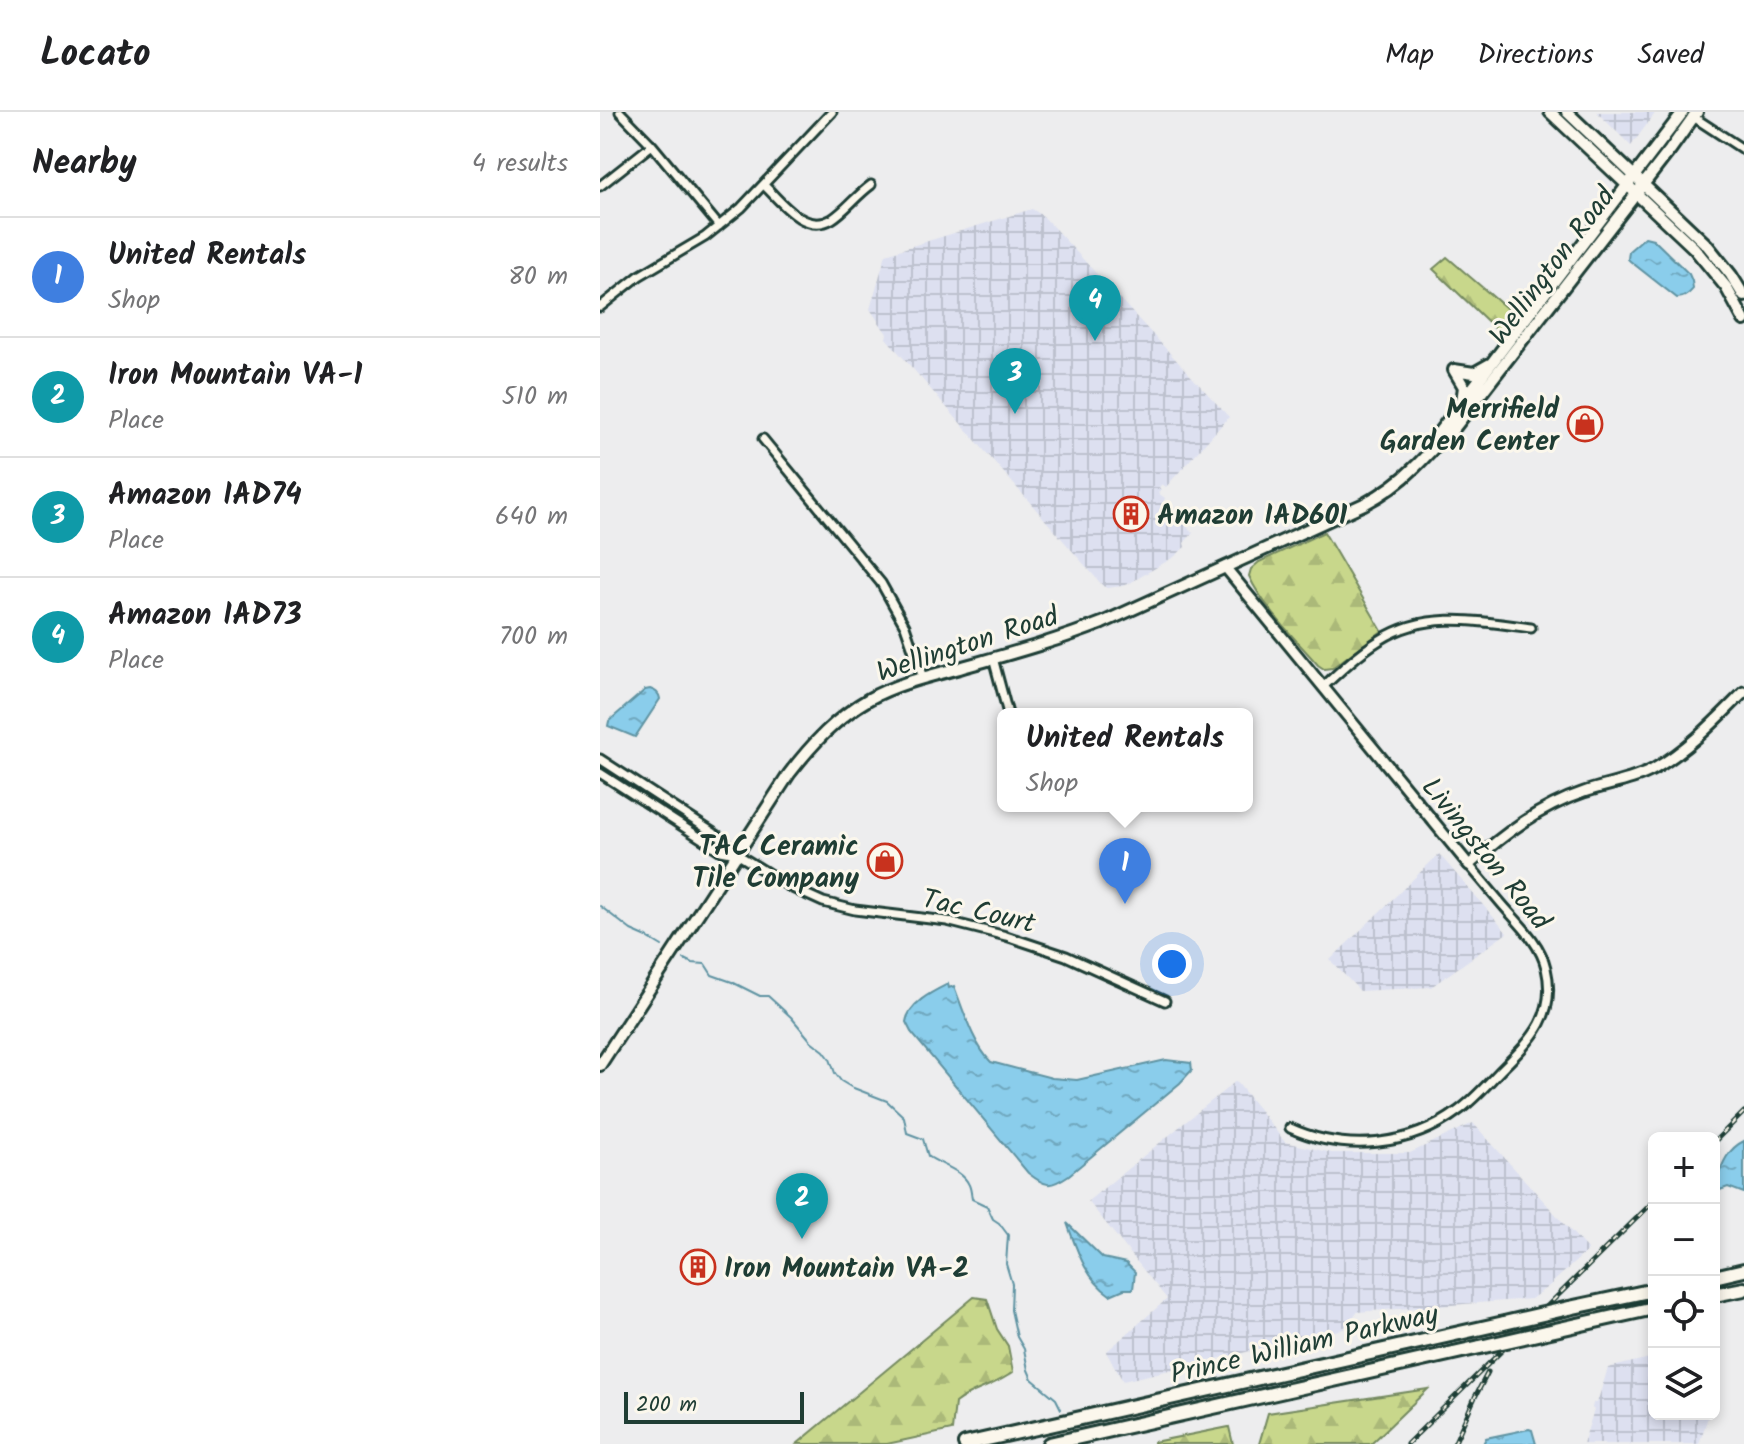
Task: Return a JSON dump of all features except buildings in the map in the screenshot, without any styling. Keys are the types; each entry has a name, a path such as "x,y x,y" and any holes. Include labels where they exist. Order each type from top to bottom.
{"highway":[{"path":"1718,1276 1744,1270"},
{"path":"1720,1294 1744,1289"},
{"name":"Prince William Parkway","path":"965,1444 1648,1291"},
{"name":"Prince William Parkway","path":"1049,1444 1648,1309"}],"main road":[{"path":"1550,112 1705,261 1732,296 1744,320"},
{"path":"1567,112 1712,251 1744,296"},
{"name":"Wellington Road","path":"600,1065 789,774 824,732 847,713 888,690 1091,628 1374,499 1410,472 1464,417 1690,113"},
{"name":"Wellington Road","path":"1438,443 1440,431 1632,190"},
{"path":"1460,407 1464,390 1454,370 1474,373 1495,361"}],"street":[{"path":"620,112 652,145 719,226"},
{"path":"600,307 639,276 696,242 741,208 832,112"},
{"path":"1690,113 1744,150"},
{"path":"600,186 652,145"},
{"path":"764,185 799,218 818,223 830,221 871,185"},
{"path":"763,439 881,583 905,626 923,678"},
{"name":"Livingston Road","path":"1225,567 1528,934 1546,966 1549,987 1545,1012 1535,1035 1445,1120 1416,1134 1387,1142 1344,1143 1320,1139 1290,1128"},
{"path":"1323,687 1373,644 1411,626 1465,620 1531,628"},
{"path":"993,658 1006,708"},
{"path":"1469,865 1514,828 1549,806 1652,770 1696,739 1744,692"},
{"path":"600,759 723,839 737,854"},
{"path":"600,773 721,851 737,854"},
{"name":"Tac Court","path":"737,854 790,887 823,902 855,910 947,921 1006,936 1066,956 1165,1001"}],"shaded area":[{"path":"1597,112 1656,112 1631,146"},
{"path":"1032,209 1043,216 1229,417 1166,487 1162,484 1159,487 1161,490 1158,493 1165,498 1162,504 1178,518 1180,516 1193,533 1184,543 1185,547 1174,557 1122,586 1103,586 886,338 887,334 870,309 886,254"},
{"path":"1439,854 1507,933 1431,987 1360,991 1330,960"},
{"path":"1236,1081 1285,1142 1332,1153 1410,1153 1473,1123 1588,1250 1531,1299 1357,1312 1343,1329 1123,1381 1106,1352 1167,1299 1088,1201"},
{"path":"1648,1358 1648,1420 1707,1420 1699,1444 1583,1444 1594,1410 1593,1403 1597,1403 1608,1368"}],"green space":[{"path":"1447,257 1512,313 1508,325 1500,333 1433,269"},
{"path":"1324,532 1382,631 1332,668 1324,669 1280,622 1249,576 1251,569 1259,562"},
{"path":"974,1297 987,1299 997,1329 1008,1346 1013,1372 955,1403 952,1430 887,1444 797,1444"},
{"path":"1428,1389 1371,1444 1259,1444 1268,1413"},
{"path":"1229,1427 1233,1444 1153,1444 1154,1442"}],"water":[{"path":"1645,237 1653,239 1689,274 1693,289 1688,294 1677,298 1628,259 1629,251"},
{"path":"650,689 657,692 660,699 635,737 608,726 609,721"},
{"path":"948,984 949,988 954,986 974,1036 991,1062 1052,1078 1077,1080 1166,1060 1191,1063 1192,1070 1069,1175 1052,1184 1044,1183 1028,1173 906,1022 916,1004"},
{"path":"1744,1141 1744,1193 1728,1187 1720,1190 1720,1172 1733,1148"},
{"path":"1067,1223 1103,1258 1126,1263 1135,1272 1133,1289 1110,1295 1101,1288 1083,1263"},
{"path":"1529,1429 1536,1444 1483,1444 1486,1438"}],"waterway":[{"path":"600,906 631,930 662,946"},
{"path":"684,959 705,964 712,975 760,996 768,996 824,1051 841,1081 887,1101 904,1117 907,1133 923,1139 928,1156 966,1180 972,1199 987,1206 993,1219 1008,1235 1006,1264 1012,1284 1011,1310 1017,1337 1024,1349 1032,1379 1056,1399 1061,1409"}],"railway":[{"path":"1720,1136 1744,1112"},
{"path":"1407,1444 1651,1204"},
{"path":"1454,1444 1488,1372"}],"place":[{"name":"Amazon IAD73","path":"1095,341"},
{"name":"Amazon IAD74","path":"1015,414"},
{"name":"Merrifield Garden Center","path":"1585,424"},
{"name":"Amazon IAD601","path":"1131,514"},
{"name":"TAC Ceramic Tile Company","path":"885,861"},
{"name":"United Rentals","path":"1125,904"},
{"name":"Iron Mountain VA-1","path":"802,1239"},
{"name":"Iron Mountain VA-2","path":"698,1267"}]}
